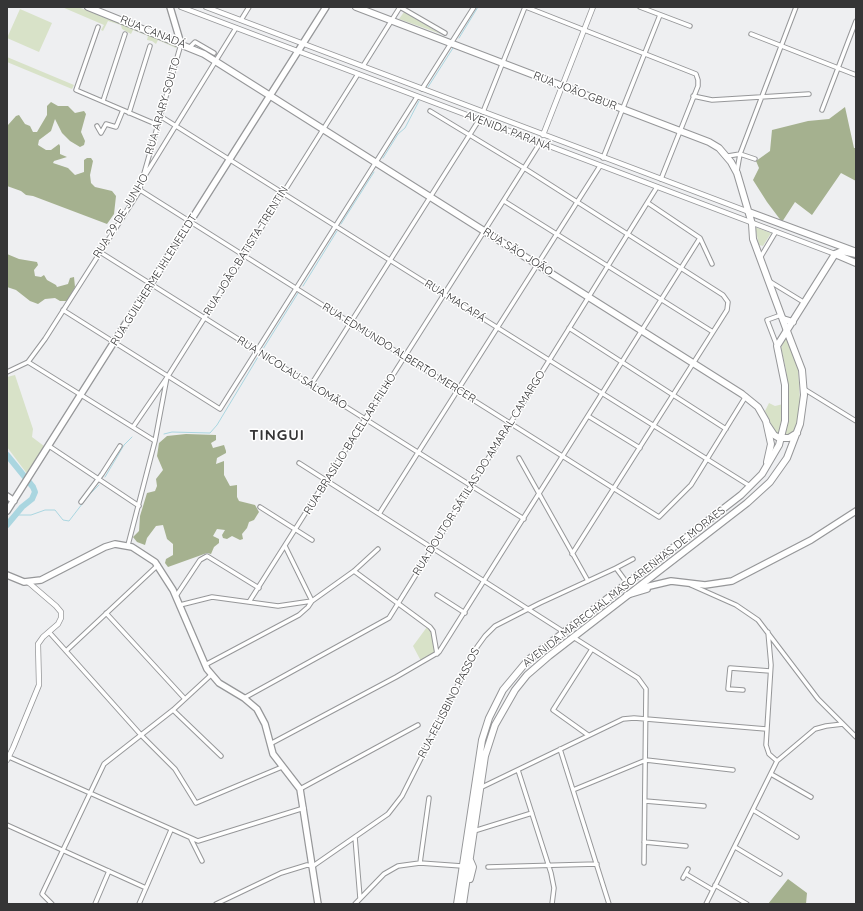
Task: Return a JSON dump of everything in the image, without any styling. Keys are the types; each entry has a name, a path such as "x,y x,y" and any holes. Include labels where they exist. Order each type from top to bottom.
{"main road":[{"name":"RUA CANADÁ","path":"88,7 190,47 215,61"},
{"name":"RUA ARARY SOUTO","path":"170,7 181,44"},
{"name":"RUA GUILHERME IHLENFELDT","path":"7,511 326,7"},
{"name":"RUA JOÃO GBUR","path":"356,7 712,143 728,156 737,173 750,218"},
{"name":"RUA SÃO JOÃO","path":"215,61 746,396 760,410 768,426 770,452 762,474"},
{"name":"AVENIDA PARANÁ","path":"750,218 856,253"},
{"name":"AVENIDA MARECHAL MASCARENHAS DE MORAES","path":"457,904 473,869 473,864 470,860 480,788 488,746 499,716 521,682 549,656 575,635 744,506 762,490 782,466 798,432 802,413 804,389 802,370 752,237 750,218"},
{"path":"777,346 830,264 840,256 856,253"},
{"name":"AVENIDA PARANÁ","path":"840,256 856,263"},
{"path":"830,264 840,256"},
{"path":"782,317 793,322"},
{"path":"792,341 793,322"},
{"name":"AVENIDA MARECHAL MASCARENHAS DE MORAES","path":"463,904 462,866 479,755 489,718 509,682 522,666 546,646 750,486 762,474 773,458 781,439 785,414 785,389 782,365 777,346"},
{"path":"768,426 774,435 781,439 789,438 798,432"},
{"path":"7,496 14,501"},
{"path":"612,594 671,581 718,584 739,578 811,540 856,511"},
{"path":"7,575 28,582 45,578 105,547 115,544 128,545 146,555 158,566 176,596 205,665 211,675 224,686 255,706 267,728 273,754 300,789 318,904"},
{"path":"663,555 667,562 664,567"},
{"path":"626,596 642,592 653,585"},
{"path":"564,632 575,635"},
{"path":"546,646 549,656"},
{"path":"462,866 470,860"},
{"path":"453,904 462,892"}],"street":[{"name":"AVENIDA PARANÁ","path":"181,7 236,28 363,66 661,179 750,218 775,232 840,256"},
{"name":"AVENIDA PARANÁ","path":"206,7 240,20 358,74 417,97 657,187 750,218"},
{"path":"240,20 249,7"},
{"path":"363,66 400,7 445,33"},
{"path":"422,89 474,7"},
{"path":"311,385 479,120 525,7 693,72 698,80 694,96 661,179"},
{"path":"543,135 593,7"},
{"path":"640,7 690,26"},
{"path":"737,173 740,154 796,7"},
{"path":"379,514 600,166 660,15"},
{"path":"822,110 856,21"},
{"path":"98,27 76,90 158,125"},
{"name":"RUA 29 DE JUNHO","path":"28,362 40,347 140,190 141,182 236,28"},
{"path":"103,101 125,34"},
{"path":"751,34 856,74"},
{"path":"190,47 195,42 214,53"},
{"name":"RUA ARARY SOUTO","path":"141,182 181,44"},
{"path":"129,113 150,46"},
{"path":"204,46 204,54"},
{"name":"RUA JOÃO BATISTA TRENTIN","path":"133,427 205,318 358,74"},
{"path":"694,96 712,100 809,94"},
{"path":"63,310 220,409 417,97"},
{"path":"97,126 101,132 106,124 116,127 123,110"},
{"path":"430,111 524,168 681,268 723,295 728,302 727,310 572,554"},
{"name":"RUA MACAPÁ","path":"160,116 750,486"},
{"name":"RUA BRASÍLIO BACELLAR FILHO","path":"249,602 540,143"},
{"path":"728,156 740,154 755,160"},
{"name":"RUA DOUTOR SÁTILAS DO AMARAL CAMARGO","path":"244,698 385,621 398,603 657,187"},
{"name":"RUA EDMUNDO ALBERTO MERCER","path":"140,190 659,517 687,490 708,459"},
{"path":"504,200 713,332"},
{"path":"648,203 700,238 712,264"},
{"path":"760,258 775,232"},
{"path":"270,744 437,654 540,494 700,238"},
{"name":"RUA NICOLAU SALOMÃO","path":"100,252 524,519"},
{"path":"768,280 805,303"},
{"name":"AVENIDA MARECHAL MASCARENHAS DE MORAES","path":"777,346 767,320 782,317"},
{"path":"570,328 726,429"},
{"path":"7,372 28,362 155,441"},
{"path":"128,545 155,441 168,376"},
{"path":"804,389 856,421"},
{"path":"708,459 746,396"},
{"path":"588,416 640,448"},
{"path":"49,446 139,506"},
{"path":"81,502 120,446"},
{"path":"519,458 588,581"},
{"path":"299,463 564,632"},
{"path":"260,507 312,540"},
{"path":"285,546 312,601"},
{"path":"205,665 299,614 308,607 312,601 354,571 378,549"},
{"path":"176,596 200,560 207,556 259,588"},
{"name":"RUA FELISBINO PASSOS","path":"313,866 385,816 402,796 460,679 481,641 501,622 633,560"},
{"path":"66,651 158,566"},
{"path":"616,568 627,583"},
{"path":"354,571 432,629 437,654"},
{"path":"28,582 56,606 61,612 61,618 58,624 40,639 38,644 39,685 8,758 191,839 200,841 304,808"},
{"path":"687,583 736,605 753,616 768,631 810,690 856,737"},
{"path":"437,595 465,612"},
{"path":"180,606 212,597 284,606 312,601"},
{"path":"106,613 185,699"},
{"path":"768,631 770,671 766,749 769,754 778,761"},
{"path":"49,632 179,774 196,803 282,767"},
{"path":"575,635 592,649 644,683 647,698 644,864"},
{"path":"588,735 553,710 592,649"},
{"path":"743,690 728,689 730,668 770,671"},
{"path":"52,904 42,894 89,793 106,762 173,710 211,675"},
{"path":"173,710 220,756"},
{"path":"480,788 623,719 646,719 766,729"},
{"path":"706,904 778,761 815,729 843,724"},
{"path":"300,789 418,725"},
{"path":"560,749 609,904"},
{"path":"573,790 646,760 733,770"},
{"path":"518,770 549,865 554,888 552,904"},
{"path":"771,774 811,797"},
{"path":"420,863 428,798"},
{"path":"645,801 704,806"},
{"path":"753,810 797,836"},
{"path":"474,831 532,813"},
{"path":"7,825 146,888"},
{"path":"139,904 171,830"},
{"path":"355,837 360,898"},
{"path":"191,839 202,861"},
{"path":"644,842 686,846"},
{"path":"735,847 780,874"},
{"path":"355,904 389,870 402,864 420,863 462,866"},
{"path":"488,868 596,864"},
{"path":"216,904 281,873 307,865 313,866"},
{"path":"683,878 688,869"},
{"path":"95,904 109,871"},
{"path":"686,874 713,890"},
{"path":"715,886 747,904"}],"green space":[{"path":"62,7 78,7 177,46 176,48 158,40 156,44 147,40 148,36 133,30 131,34 122,29 121,25 108,21 103,31 101,30 104,25"},
{"path":"20,9 52,23 39,52 7,38"},
{"path":"404,12 441,34 399,19"},
{"path":"7,57 74,85 72,89 7,62"},
{"path":"51,102 58,106 68,106 75,113 84,111 86,114 81,132 85,141 84,145 80,147 70,141 62,133 55,119 51,131 39,140 38,145 46,150 51,150 59,144 60,154 67,157 54,161 53,163 68,168 75,175 84,172 84,160 91,158 93,161 90,175 91,183 95,187 112,191 116,196 114,214 107,224 33,196 26,195 21,191 7,186 8,125 16,116 19,115 25,124 30,126 33,132 37,132 47,115 47,106"},
{"path":"845,107 854,148 856,148 856,181 841,173 812,215 795,202 782,222 753,180 759,168 756,161 770,151 772,130 808,121 829,119"},
{"path":"755,227 771,233 763,246 759,245"},
{"path":"7,254 19,259 37,262 38,265 34,270 35,276 41,277 44,275 47,280 57,287 68,284 70,278 74,277 75,287 68,301 60,301 55,298 45,299 38,304 30,301 16,290 7,287"},
{"path":"786,335 798,366 800,401 796,430 791,434 784,435 788,397 786,370 781,348"},
{"path":"15,375 33,429 32,437 44,446 28,475 7,447 7,377"},
{"path":"769,403 775,406 783,404 780,435 774,430 765,411"},
{"path":"186,434 216,435 216,440 211,443 213,448 224,445 226,453 217,458 216,464 224,461 224,475 230,486 237,485 237,497 239,501 255,505 259,512 254,520 249,522 247,528 242,534 243,539 240,540 232,536 227,539 223,538 222,535 225,530 217,529 213,536 219,539 219,543 214,547 211,554 207,553 168,567 165,563 166,559 173,555 173,544 167,539 163,525 156,526 147,538 145,545 137,542 133,537 139,531 140,516 147,493 155,491 157,486 156,479 163,470 157,456 159,443 167,436"},
{"path":"427,627 431,632 435,653 421,661 413,646"},
{"path":"788,879 807,893 806,904 768,904"}],"waterway":[{"path":"459,38 478,7"},
{"path":"428,87 453,48"},
{"path":"383,158 398,134 405,128 419,101"},
{"path":"341,224 374,172"},
{"path":"303,286 337,231"},
{"path":"263,349 298,293"},
{"path":"164,434 172,432 210,433 217,425 258,357"},
{"path":"105,477 124,445 132,437"},
{"path":"7,455 33,487 35,492 32,499 22,507 7,525"},
{"path":"15,515 31,515 45,510 55,510 63,520 69,521 89,495 99,485"}],"district":[{"name":"TINGUI","path":"277,435"}]}
